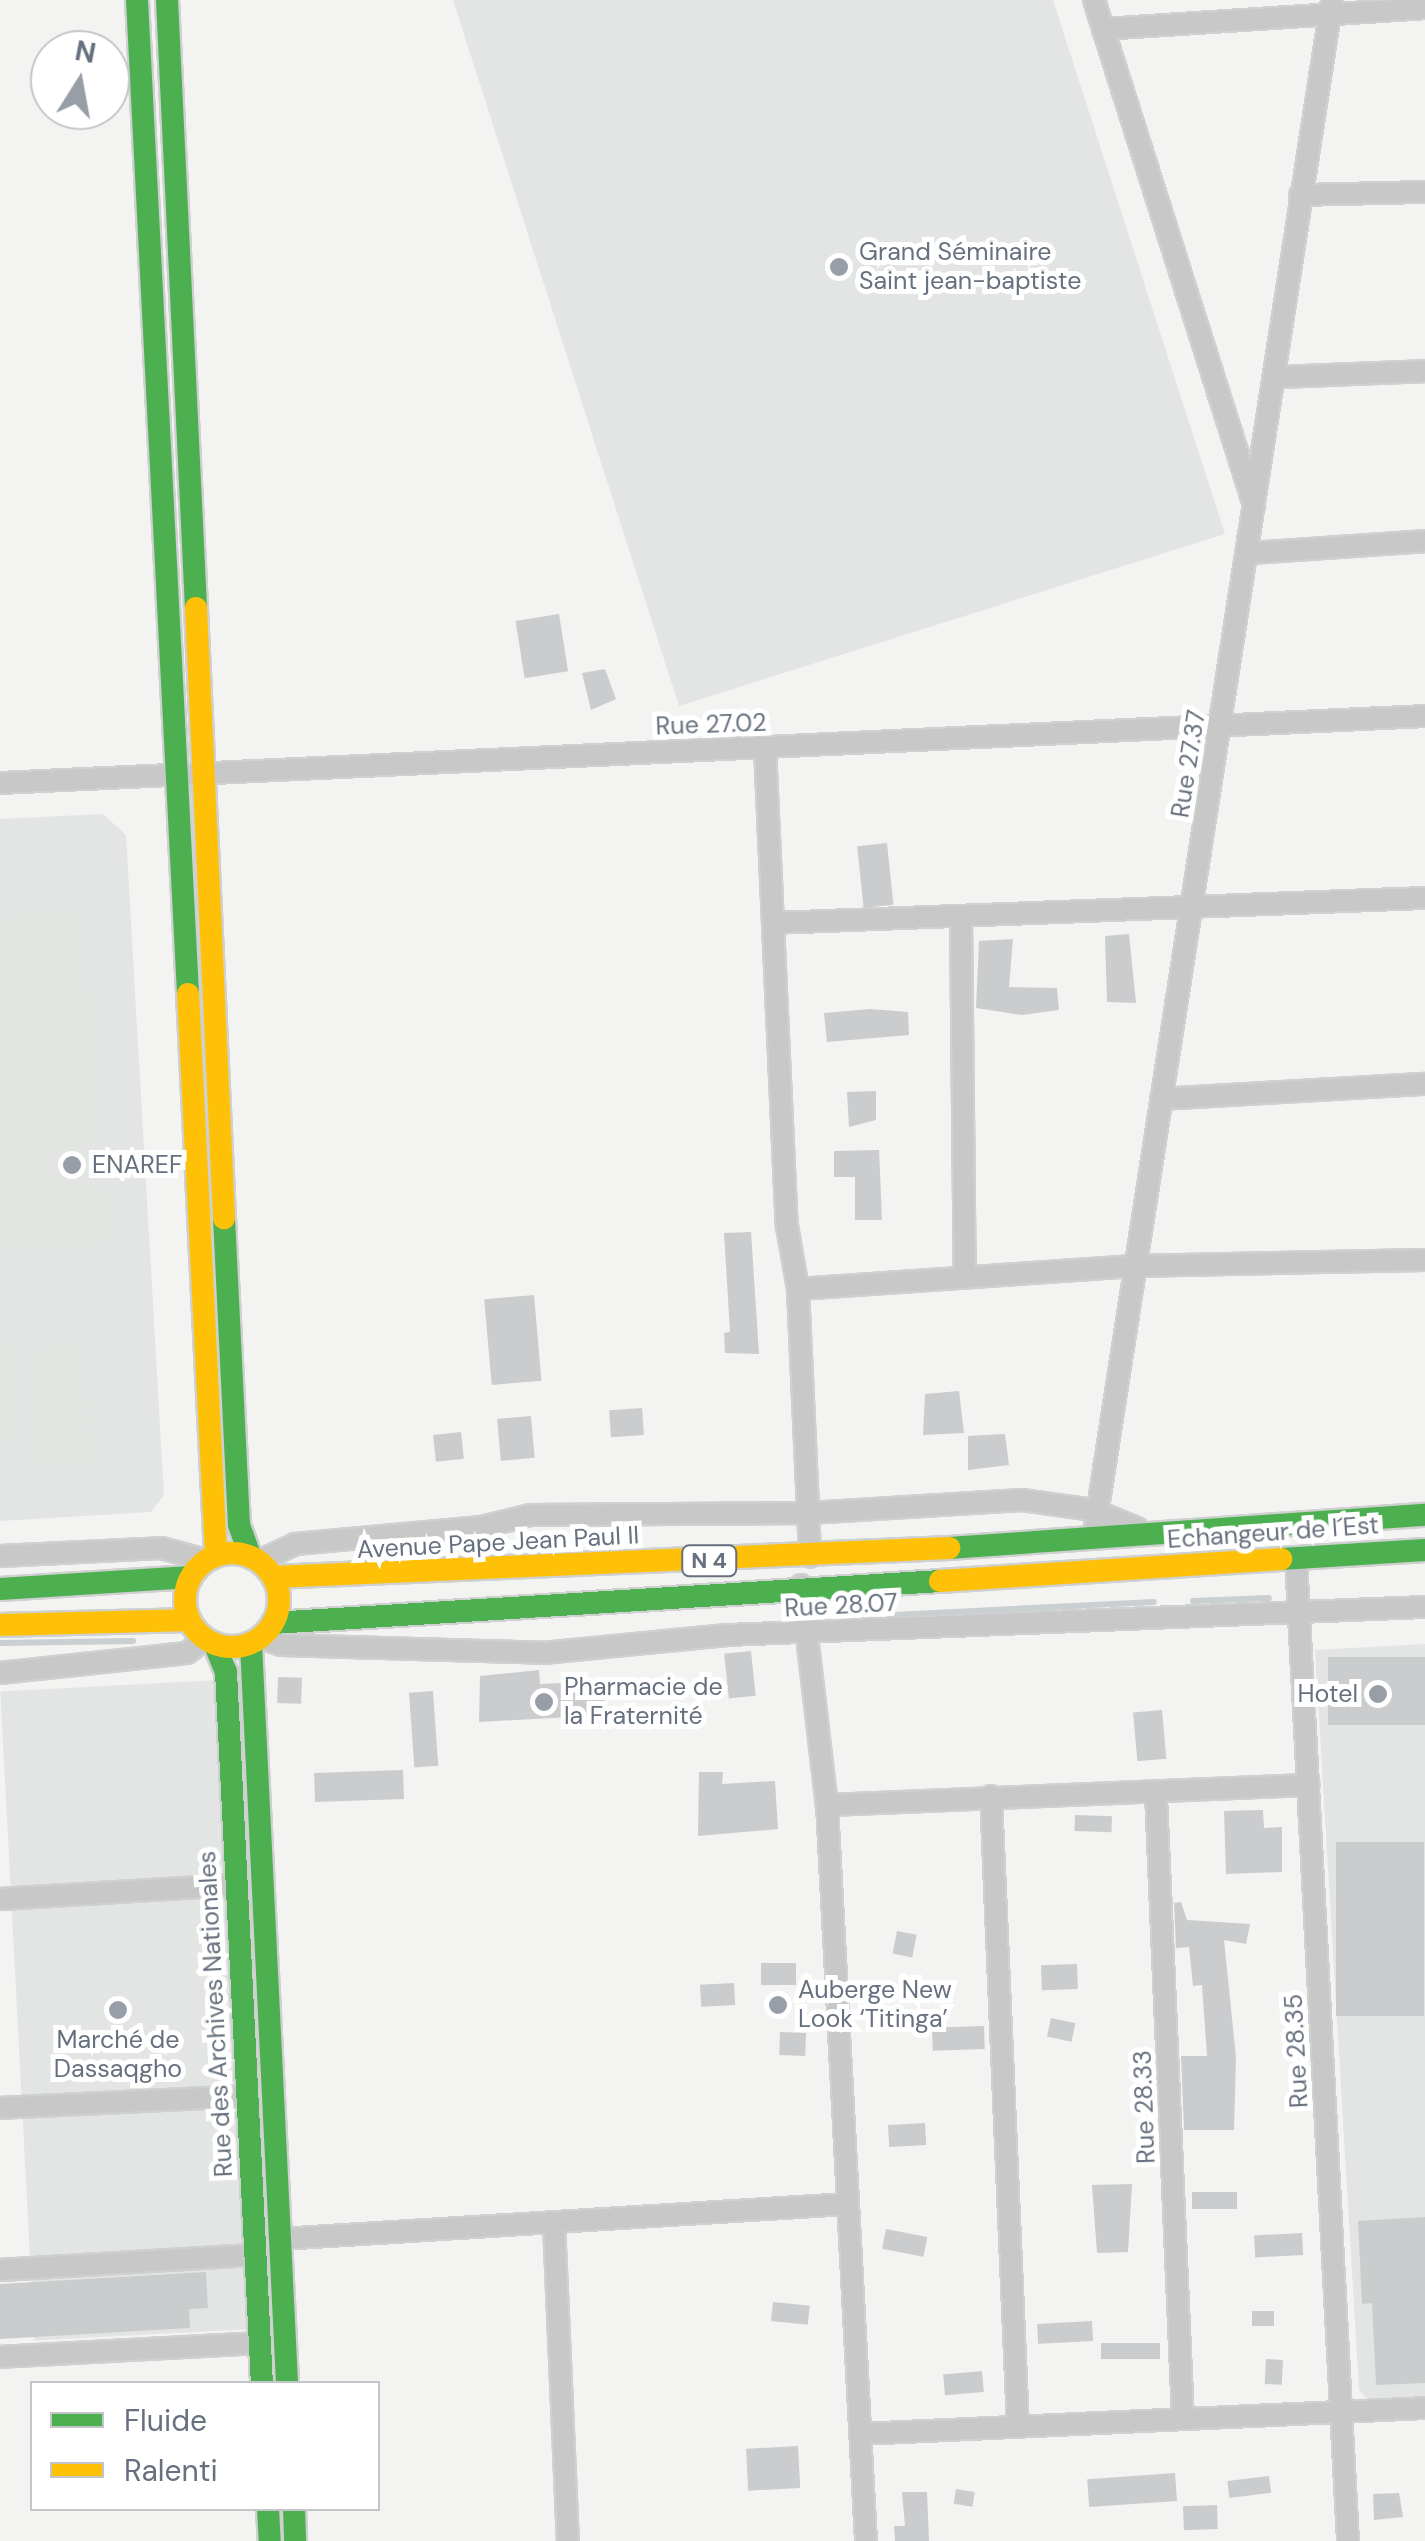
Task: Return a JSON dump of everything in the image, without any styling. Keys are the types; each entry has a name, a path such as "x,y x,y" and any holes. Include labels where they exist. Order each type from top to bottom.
{"main road":[{"path":"136,0 177,773 204,1564 184,1598 189,1620 210,1642"},
{"path":"167,0 239,1525 280,1597 262,1635"},
{"name":"Echangeur de l´Est","path":"1144,1530 1425,1513"},
{"name":"Avenue Pape Jean Paul II","path":"0,1588 204,1564 810,1557 1144,1530"},
{"name":"Echangeur de l´Est","path":"801,1586 1425,1552"},
{"name":"N 4","path":"210,1642 801,1586"},
{"path":"0,1625 189,1620"},
{"name":"Rue des Archives Nationales","path":"262,1635 288,2381"},
{"name":"Rue des Archives Nationales","path":"210,1642 226,1672 262,2381"},
{"path":"268,2511 270,2541"},
{"path":"294,2511 296,2541"}],"street":[{"path":"1094,0 1256,512"},
{"path":"1103,28 1332,6 1425,8"},
{"name":"Rue 27.37","path":"1094,1534 1093,1510 1250,553 1300,195 1332,6"},
{"path":"1300,195 1425,192"},
{"path":"1277,376 1425,371"},
{"path":"1250,553 1425,541"},
{"name":"Rue 27.02","path":"0,784 1221,722 1425,716"},
{"path":"765,748 787,1226 798,1289 810,1557"},
{"path":"773,923 1192,910 1425,898"},
{"path":"961,918 964,1276"},
{"path":"1160,1098 1425,1084"},
{"path":"798,1289 1134,1266 1425,1260"},
{"path":"261,1565 295,1544 481,1526 530,1516 808,1513 1022,1500 1093,1510 1144,1530"},
{"path":"0,1556 161,1548 204,1564"},
{"name":"Rue 28.35","path":"1296,1559 1348,2541"},
{"path":"801,1586 827,1804 866,2541"},
{"name":"Rue 28.07","path":"262,1635 281,1645 543,1653 804,1634 1425,1606"},
{"path":"0,1672 187,1652 210,1642"},
{"path":"827,1804 992,1796 1156,1795 1308,1786"},
{"name":"Rue 28.33","path":"1156,1795 1183,2418"},
{"path":"992,1796 1018,2426"},
{"path":"0,1900 237,1885"},
{"path":"0,2108 248,2096"},
{"path":"280,2239 848,2204"},
{"path":"554,2223 568,2541"},
{"path":"0,2270 256,2255"},
{"path":"0,2357 260,2343"},
{"path":"860,2434 1425,2408"}],"shaded area":[{"name":"Grand Séminaire Saint jean-baptiste","path":"453,0 1053,0 1225,534 679,706"},
{"name":"ENAREF","path":"103,814 126,835 164,1495 151,1512 0,1521 0,819"},
{"path":"89,907 116,1246 0,1255 0,914"},
{"path":"18,1341 23,1440 0,1441 0,1342"},
{"path":"94,1344 96,1470 32,1471 30,1345"},
{"path":"1425,1644 1425,2397 1368,2400 1359,2390 1315,1650"},
{"name":"Marché de Dassaqgho","path":"219,1680 253,2329 34,2341 0,1691"}],"building":[{"path":"559,614 568,671 525,678 516,621"},
{"path":"605,669 616,699 591,710 582,673"},
{"path":"887,843 893,905 864,908 857,846"},
{"path":"1129,934 1136,1003 1107,1002 1105,936"},
{"path":"1013,939 1009,987 1057,988 1059,1010 1022,1015 976,1008 979,941"},
{"path":"870,1009 908,1012 909,1035 827,1042 824,1013"},
{"path":"876,1091 876,1120 849,1127 847,1092"},
{"path":"879,1150 882,1220 855,1220 855,1177 834,1177 834,1151"},
{"path":"751,1232 759,1354 725,1353 724,1333 730,1332 724,1233"},
{"path":"534,1295 541,1381 492,1385 484,1299"},
{"path":"959,1391 964,1433 923,1435 925,1394"},
{"path":"642,1408 644,1435 611,1437 609,1410"},
{"path":"531,1416 535,1458 501,1461 497,1419"},
{"path":"461,1432 464,1459 436,1462 433,1435"},
{"path":"1005,1434 1009,1465 968,1470 968,1436"},
{"path":"751,1651 756,1696 729,1699 724,1654"},
{"name":"Hotel","path":"1328,1657 1425,1657 1425,1725 1328,1725"},
{"path":"539,1670 540,1684 604,1681 606,1715 479,1722 480,1676"},
{"path":"278,1677 302,1678 301,1704 277,1703"},
{"path":"433,1691 438,1766 414,1767 409,1693"},
{"path":"1162,1710 1166,1759 1137,1761 1133,1713"},
{"path":"403,1770 404,1799 315,1802 314,1773"},
{"path":"699,1772 723,1772 722,1784 775,1781 778,1829 698,1836"},
{"path":"1263,1810 1264,1828 1282,1827 1282,1872 1226,1874 1224,1811"},
{"path":"1075,1815 1112,1816 1111,1832 1074,1831"},
{"path":"1336,1842 1424,1842 1424,2016 1336,2016"},
{"path":"1181,1902 1187,1920 1250,1924 1246,1944 1224,1940 1236,2057 1234,2130 1184,2130 1181,2056 1207,2056 1202,1985 1193,1986 1189,1947 1176,1948 1174,1903"},
{"path":"897,1931 917,1935 912,1957 893,1954"},
{"path":"761,1963 796,1963 796,1985 761,1985"},
{"path":"1077,1964 1078,1989 1042,1990 1041,1965"},
{"path":"734,1983 735,2005 701,2007 700,1985"},
{"path":"1051,2018 1075,2023 1072,2042 1047,2037"},
{"path":"984,2026 985,2049 933,2051 932,2028"},
{"path":"780,2032 806,2033 805,2056 779,2055"},
{"path":"925,2123 926,2145 889,2147 888,2125"},
{"path":"1132,2184 1128,2252 1097,2253 1092,2185"},
{"path":"1192,2192 1237,2192 1237,2209 1192,2209"},
{"path":"1425,2217 1425,2383 1376,2385 1372,2303 1362,2304 1358,2221"},
{"path":"886,2229 927,2237 923,2257 882,2249"},
{"path":"1302,2233 1303,2255 1255,2257 1254,2236"},
{"path":"206,2272 208,2308 189,2309 190,2328 0,2339 0,2284"},
{"path":"773,2302 810,2306 808,2325 771,2321"},
{"path":"1252,2311 1274,2311 1274,2326 1252,2326"},
{"path":"1092,2321 1093,2341 1038,2344 1037,2324"},
{"path":"1101,2343 1160,2343 1160,2359 1101,2359"},
{"path":"1266,2359 1283,2360 1282,2385 1265,2384"},
{"path":"982,2371 984,2392 945,2395 943,2374"},
{"path":"798,2446 800,2488 748,2491 746,2449"},
{"path":"1175,2473 1177,2501 1089,2507 1087,2479"},
{"path":"1269,2476 1271,2493 1229,2498 1227,2481"},
{"path":"956,2489 975,2492 972,2507 954,2504"},
{"path":"902,2492 927,2492 929,2541 895,2541 894,2526 905,2526"},
{"path":"1399,2493 1403,2517 1374,2520 1373,2494"},
{"path":"1217,2505 1218,2529 1184,2530 1183,2506"}],"waterway":[{"path":"872,1598 895,1615 1154,1602"},
{"path":"1193,1601 1269,1598"},
{"path":"0,1643 133,1641"}],"traffic: fast":[{"path":"137,0 188,994"},
{"path":"167,0 196,608"},
{"path":"224,1218 239,1525 250,1556"},
{"path":"949,1548 1425,1515"},
{"path":"1281,1559 1425,1550"},
{"path":"0,1589 191,1577"},
{"path":"273,1623 940,1581"},
{"path":"251,1644 287,2381"},
{"path":"215,1645 226,1672 262,2381"},
{"path":"268,2511 270,2541"},
{"path":"294,2511 295,2541"}],"traffic: slow":[{"path":"196,608 224,1218"},
{"path":"188,994 216,1555"},
{"path":"273,1577 949,1548"},
{"path":"232,1553 250,1556 265,1567 276,1582 279,1600 276,1618 265,1633 250,1644 232,1647 214,1644 199,1633 188,1618 185,1600 188,1582 199,1567 214,1556 232,1553"},
{"path":"940,1581 1281,1559"},
{"path":"0,1625 189,1620"}],"place":[{"name":"Grand Séminaire Saint jean-baptiste","path":"839,267"},
{"name":"ENAREF","path":"72,1165"},
{"name":"Hotel","path":"1378,1694"},
{"name":"Pharmacie de la Fraternité","path":"544,1702"},
{"name":"Auberge New Look ‘Titinga’","path":"778,2005"},
{"name":"Marché de Dassaqgho","path":"118,2010"}]}
